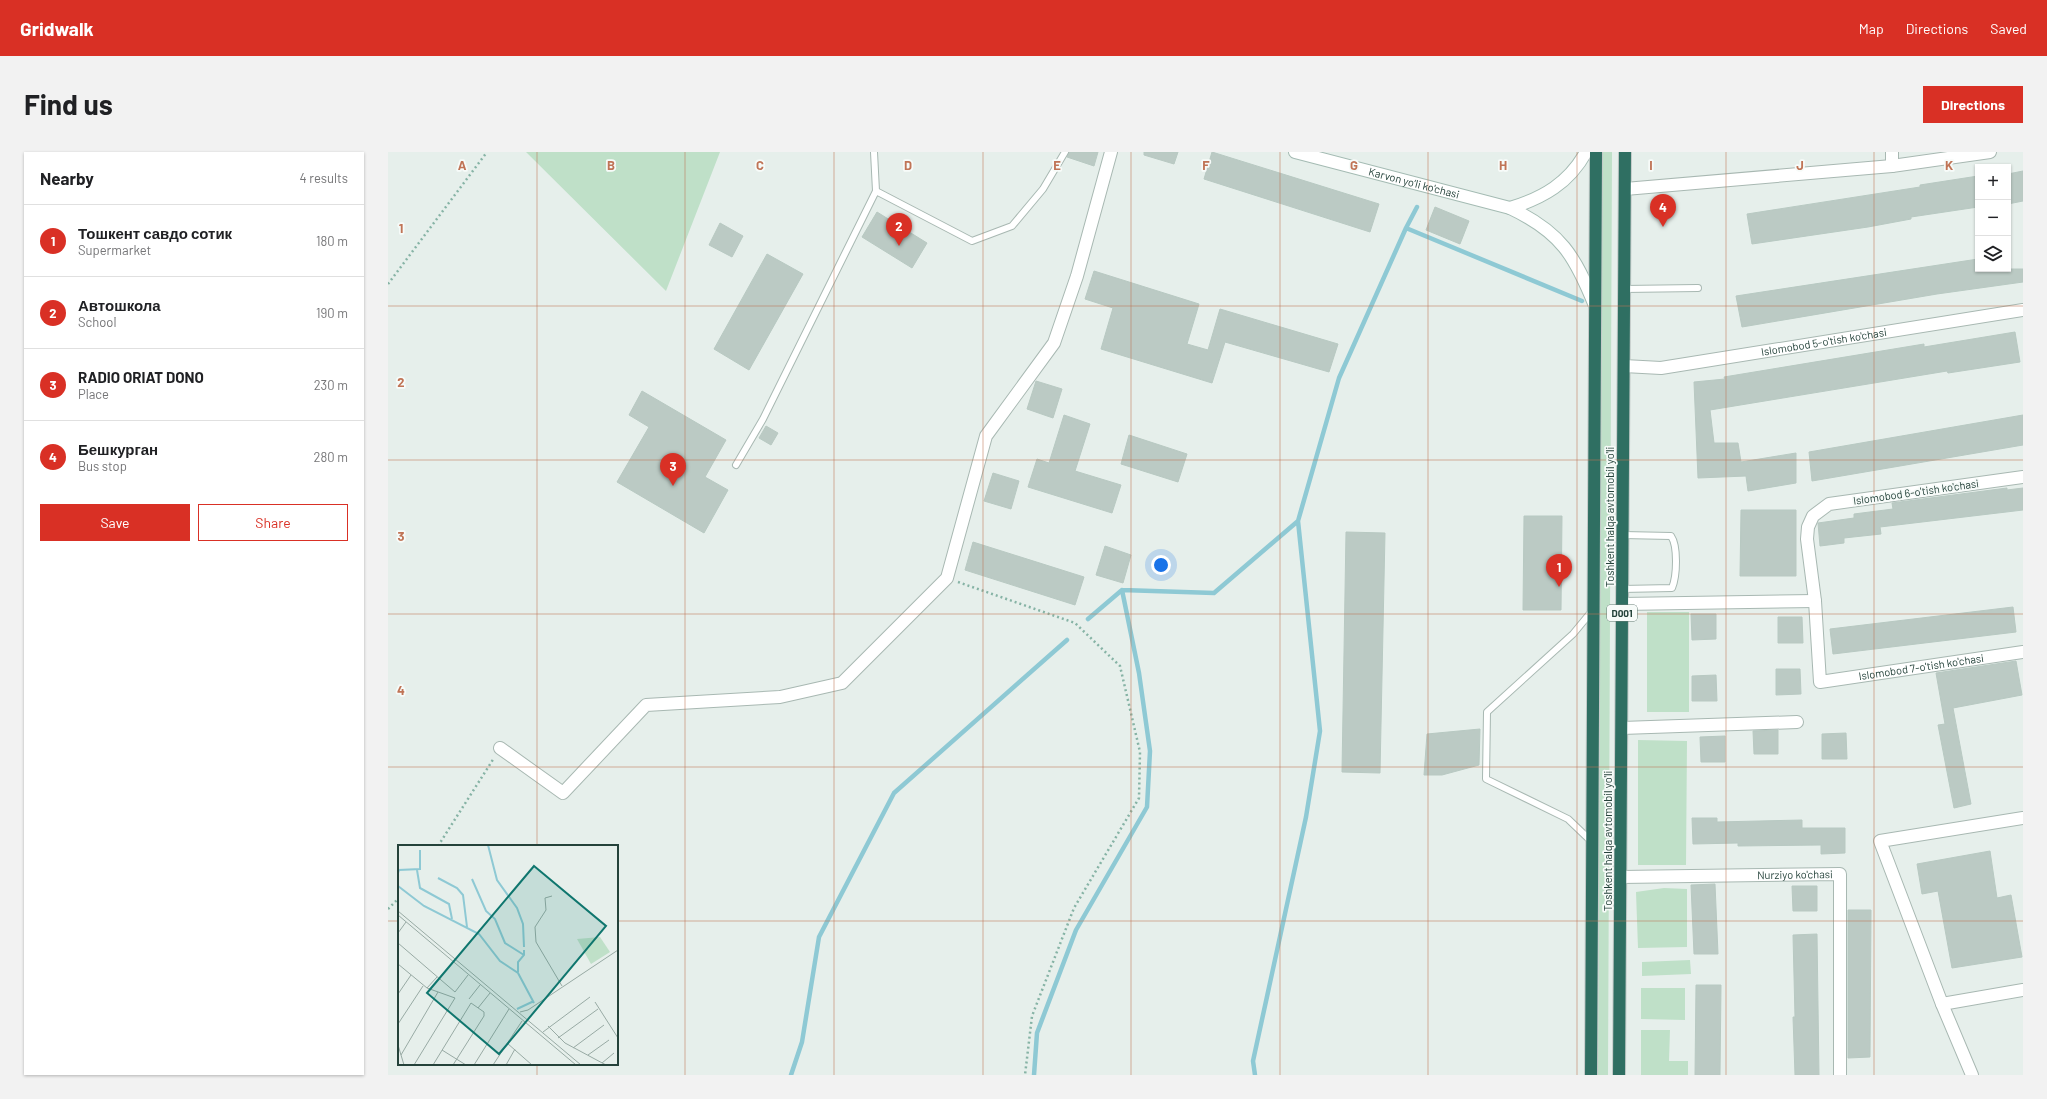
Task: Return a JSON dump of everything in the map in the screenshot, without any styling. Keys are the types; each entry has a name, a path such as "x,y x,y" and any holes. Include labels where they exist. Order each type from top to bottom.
{"highway":[{"name":"Toshkent halqa avtomobil yo'li","path":"1591,1075 1596,152"},
{"name":"Toshkent halqa avtomobil yo'li","path":"1619,1075 1625,152"}],"street":[{"path":"500,748 563,793 646,705 780,697 842,683 947,578 986,436 1054,343 1077,276 1110,152"},
{"name":"Karvon yo‘li ko'chasi","path":"1295,152 1510,208 1542,225 1564,246 1582,273 1595,306"},
{"path":"1510,208 1542,197 1558,186 1572,173 1586,152"},
{"path":"1892,152 1892,166"},
{"path":"1625,189 1892,166 1990,152"},
{"name":"Islomobod 5-o'tish ko'chasi","path":"1624,366 1661,368 2023,310"},
{"name":"Islomobod 6-o'tish ko'chasi","path":"1815,601 1807,539 1808,527 1812,516 1829,504 2023,478"},
{"path":"1622,604 1815,601"},
{"name":"Islomobod 7-o'tish ko'chasi","path":"1815,601 1820,682 2023,652"},
{"path":"1622,728 1798,722"},
{"path":"1972,1075 1942,1004 1880,841 2023,818"},
{"name":"Nurziyo ko'chasi","path":"1621,877 1840,874 1840,1075"},
{"path":"1942,1004 2023,990"}],"lane":[{"path":"736,465 763,419 876,192 874,152"},
{"path":"876,192 972,241 1012,226 1043,189 1065,152"},
{"path":"1624,289 1698,288"},
{"path":"1622,589 1672,588 1676,579 1674,541 1671,536 1623,535"},
{"path":"1592,843 1568,819 1486,779 1487,712 1573,634 1594,608"}],"path":[{"path":"388,284 487,152"},
{"path":"947,578 1075,623 1120,666 1140,752 1139,798 1074,908 1032,1016 1024,1075"},
{"path":"439,845 500,748"},
{"path":"388,909 398,899"}],"green space":[{"path":"526,152 720,152 666,291"},
{"path":"1602,152 1612,152 1608,1075 1598,1075"},
{"path":"1647,612 1689,612 1689,712 1647,712"},
{"path":"1638,740 1687,741 1686,865 1638,865"},
{"path":"1664,888 1687,889 1687,947 1638,948 1636,892"},
{"path":"1690,960 1691,974 1642,976 1642,962"},
{"path":"1641,988 1685,988 1685,1020 1641,1019"},
{"path":"1641,1030 1670,1030 1669,1061 1688,1061 1688,1075 1641,1075"}],"building":[{"path":"1069,152 1098,152 1094,166 1067,157"},
{"path":"1144,152 1178,152 1174,164 1144,155"},
{"path":"1212,152 1379,204 1370,232 1204,179"},
{"path":"2023,171 2023,201 2011,203 2011,173"},
{"path":"1975,176 1975,207 1911,217 1911,219 1868,227 1752,244 1747,214 1920,187 1920,185"},
{"path":"1435,207 1469,221 1460,244 1426,230"},
{"path":"877,212 927,243 912,268 862,237"},
{"path":"720,223 743,236 732,257 709,245"},
{"path":"767,254 803,274 749,370 714,349"},
{"path":"1975,259 1975,272 2011,272 2011,269 2023,269 2023,282 1937,294 1742,327 1736,296"},
{"path":"1094,271 1199,304 1187,344 1208,350 1220,309 1338,344 1329,372 1225,342 1212,383 1101,349 1113,308 1085,299"},
{"path":"2015,332 2020,362 1948,373 1947,371 1710,410 1714,443 1738,443 1741,462 1796,453 1796,483 1748,491 1746,476 1698,478 1694,382 1725,379 1724,377 1924,344 1924,347"},
{"path":"1036,381 1062,389 1053,418 1027,409"},
{"path":"642,391 726,440 705,477 728,490 704,533 617,482 649,427 629,415"},
{"path":"1064,415 1090,424 1075,471 1121,485 1112,513 1028,487 1037,459 1049,463"},
{"path":"2023,415 2023,445 1812,481 1809,452"},
{"path":"766,426 778,433 771,445 759,438"},
{"path":"1129,435 1187,454 1178,482 1121,464"},
{"path":"993,473 1019,481 1011,509 984,501"},
{"path":"2007,488 2007,490 2023,488 2023,510 1880,527 1881,534 1844,538 1844,543 1820,546 1818,523 1854,518 1854,514 1893,509 1892,503"},
{"path":"1741,510 1796,510 1796,576 1740,576"},
{"path":"1524,516 1562,516 1561,610 1523,610"},
{"path":"1346,532 1385,533 1380,773 1342,772"},
{"path":"973,542 1084,577 1075,605 965,570"},
{"path":"1105,546 1131,555 1123,583 1096,575"},
{"path":"2013,607 2016,632 1833,654 1830,629"},
{"path":"1691,614 1716,614 1716,639 1692,640"},
{"path":"1778,617 1802,617 1803,643 1778,643"},
{"path":"2016,661 2022,695 1953,708 1971,804 1954,808 1938,725 1945,724 1936,673"},
{"path":"1776,669 1800,669 1801,694 1776,695"},
{"path":"1716,675 1717,701 1692,701 1692,676"},
{"path":"1480,729 1479,765 1442,775 1424,775 1427,734"},
{"path":"1778,730 1778,754 1754,754 1753,731"},
{"path":"1846,733 1847,759 1822,759 1822,734"},
{"path":"1725,736 1725,762 1701,762 1700,737"},
{"path":"1692,818 1717,818 1717,822 1802,820 1802,828 1845,828 1845,853 1821,854 1821,845 1738,846 1738,843 1693,844"},
{"path":"1990,851 1997,898 2011,895 2022,957 1952,968 1938,891 1922,894 1917,864"},
{"path":"1715,884 1718,954 1694,954 1691,885"},
{"path":"1792,886 1817,886 1817,911 1793,911"},
{"path":"1848,910 1871,910 1870,1057 1848,1058"},
{"path":"1817,934 1819,1075 1795,1075 1793,935"},
{"path":"1696,985 1721,985 1720,1075 1695,1075"}],"waterway":[{"path":"1255,1075 1253,1061 1306,817 1320,731 1298,521 1339,378 1406,228 1417,207"},
{"path":"1406,228 1582,301"},
{"path":"1088,619 1122,590 1214,593 1298,521"},
{"path":"1034,1075 1037,1033 1076,930 1147,807 1150,751 1139,673 1122,590"},
{"path":"791,1075 802,1042 819,937 894,793 1067,640"}],"place":[{"name":"Бешкурган","path":"1663,227"},
{"name":"Автошкола","path":"899,246"},
{"name":"RADIO ORIAT DONO","path":"673,486"},
{"name":"Тошкент савдо сотик","path":"1559,587"}]}
